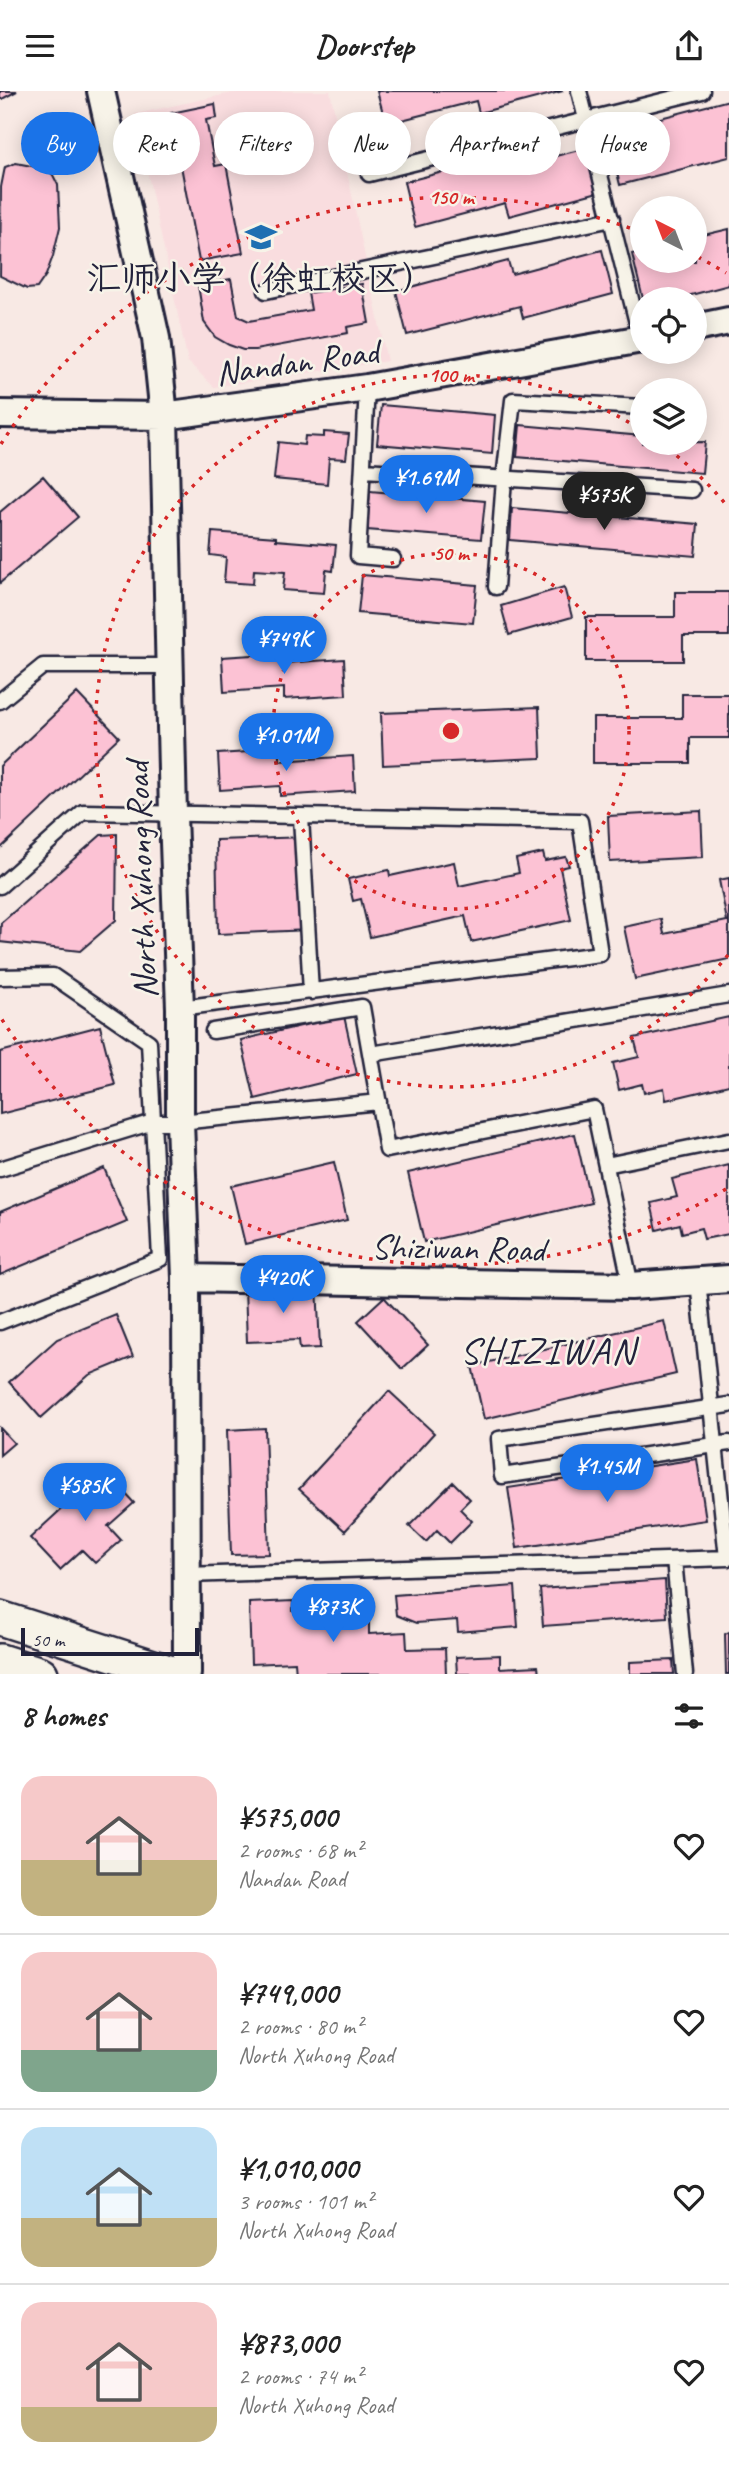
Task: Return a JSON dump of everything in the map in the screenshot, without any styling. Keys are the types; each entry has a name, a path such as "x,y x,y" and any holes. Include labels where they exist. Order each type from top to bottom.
{"street":[{"name":"North Xuhong Road","path":"101,91 156,338 164,416 186,1278 187,1674"},
{"path":"707,326 729,321"},
{"name":"Nandan Road","path":"0,414 164,416 367,388 630,341"},
{"name":"Shiziwan Road","path":"186,1278 631,1286 729,1279"},
{"path":"0,1618 175,1674"},
{"path":"0,1661 41,1674"}],"lane":[{"path":"579,91 585,112"},
{"path":"619,112 702,91"},
{"path":"411,164 575,123"},
{"path":"601,175 630,291"},
{"path":"266,291 612,219"},
{"path":"367,388 358,556 393,559"},
{"path":"496,587 513,400 630,406"},
{"path":"364,470 692,490"},
{"path":"0,701 43,666 170,666"},
{"path":"0,886 82,812 580,821 600,954 180,1008"},
{"path":"301,817 311,992"},
{"path":"0,977 52,976 149,1042 160,1259 0,1322"},
{"path":"371,1054 729,995"},
{"path":"213,1031 362,1007 387,1150 594,1109 631,1286"},
{"path":"0,1170 153,1122 180,1122 379,1102"},
{"path":"606,1165 729,1140"},
{"path":"186,1575 728,1558 722,1444 711,1408 698,1281"},
{"path":"722,1444 502,1476 499,1439 729,1405"},
{"path":"674,1560 685,1674"}],"shaded area":[{"name":"汇师小学（徐虹校区）","path":"241,91 330,91 334,112 328,112 328,175 348,175 387,361 214,387 188,362 148,175 200,175 200,112 144,112"}],"building":[{"path":"0,91 17,91 0,99"},
{"path":"377,91 563,91 483,112 479,112 476,101 411,118 411,112 383,112"},
{"path":"729,100 729,157 670,172 670,115"},
{"path":"215,104 214,119 206,120 214,175 228,175 243,253 199,261 183,175 200,175 200,112 176,112"},
{"path":"575,151 575,175 594,175 598,192 509,216 505,203 415,227 404,182 431,175 561,175 561,155"},
{"path":"21,164 21,175 53,175 58,185 60,227 46,275 37,288 27,289 0,276 1,187 5,167"},
{"path":"618,175 659,175 620,185"},
{"path":"729,229 729,285 707,291 707,287 640,287 637,273 707,273 707,234"},
{"path":"602,250 613,294 523,318 520,306 407,335 396,291 508,261 512,274"},
{"path":"231,279 238,316 249,321 311,310 308,293 362,284 369,323 347,327 348,333 243,350 215,337 204,322 198,285"},
{"path":"381,405 495,415 492,454 377,444"},
{"path":"520,425 630,435 630,455 704,455 702,473 517,457"},
{"path":"324,432 349,434 346,459 329,458 327,484 274,479 278,442 304,445 305,436 324,437"},
{"path":"43,476 78,517 0,583 0,512"},
{"path":"370,491 485,501 481,539 367,530"},
{"path":"512,508 698,524 695,556 510,540"},
{"path":"212,532 336,545 333,571 326,570 324,593 283,590 285,572 254,570 253,584 224,582 226,557 210,555"},
{"path":"362,575 477,585 473,623 358,613"},
{"path":"564,587 572,617 509,635 501,606"},
{"path":"675,592 729,592 729,636 683,636 683,661 586,661 586,617 675,617"},
{"path":"284,653 284,663 344,659 346,695 284,699 284,688 224,692 222,657"},
{"path":"77,693 119,737 0,849 0,766"},
{"path":"682,694 729,694 729,738 690,738 690,763 593,763 593,718 682,718"},
{"path":"539,707 541,758 383,765 381,713"},
{"path":"280,750 280,761 353,756 355,791 280,796 280,786 220,790 218,754"},
{"path":"701,811 703,857 610,862 608,816"},
{"path":"117,834 116,920 80,951 0,942 1,923 101,835"},
{"path":"308,837 310,930 218,934 216,840"},
{"path":"543,853 545,861 566,857 569,866 560,868 571,920 471,942 465,916 370,937 361,899 353,901 348,879 389,870 390,876 454,862 459,886 519,873 516,859"},
{"path":"729,878 729,959 635,979 624,927 661,919 664,934 727,921 719,880"},
{"path":"344,1016 357,1074 255,1099 241,1040"},
{"path":"729,1017 729,1085 666,1100 664,1088 644,1093 642,1084 619,1090 613,1063 639,1057 634,1038"},
{"path":"100,1026 115,1085 0,1114 0,1052"},
{"path":"575,1134 591,1203 424,1242 408,1173"},
{"path":"334,1162 347,1220 245,1244 231,1186"},
{"path":"729,1165 729,1234 704,1239 701,1228 682,1233 680,1224 657,1230 651,1203 677,1197 672,1179"},
{"path":"104,1168 127,1222 0,1275 0,1212"},
{"path":"317,1285 320,1348 300,1349 299,1340 247,1342 245,1288"},
{"path":"384,1297 428,1345 402,1369 358,1321"},
{"path":"116,1315 133,1357 89,1375 41,1418 9,1382 57,1339"},
{"path":"664,1321 676,1374 484,1419 472,1366"},
{"path":"389,1391 434,1433 345,1531 299,1489"},
{"path":"0,1428 14,1443 0,1455"},
{"path":"265,1428 269,1554 231,1555 227,1430"},
{"path":"697,1459 706,1520 517,1548 508,1488"},
{"path":"104,1470 134,1503 108,1526 121,1540 95,1563 82,1550 60,1570 30,1538"},
{"path":"453,1482 470,1499 460,1509 472,1521 450,1543 437,1530 426,1542 409,1526"},
{"path":"665,1580 667,1617 543,1626 540,1589"},
{"path":"515,1586 518,1627 458,1632 457,1620 416,1623 396,1615 394,1595"},
{"path":"293,1601 293,1611 331,1610 331,1622 369,1620 369,1634 406,1632 407,1649 445,1648 446,1674 296,1674 295,1662 251,1664 249,1603"},
{"path":"729,1632 729,1674 726,1674 725,1634"},
{"path":"500,1655 500,1668 538,1666 539,1674 457,1674 456,1657"},
{"path":"673,1660 674,1674 630,1674 630,1662"}],"place":[{"name":"汇师小学（徐虹校区）","path":"261,237"}],"district":[{"name":"SHIZIWAN","path":"548,1350"}]}
